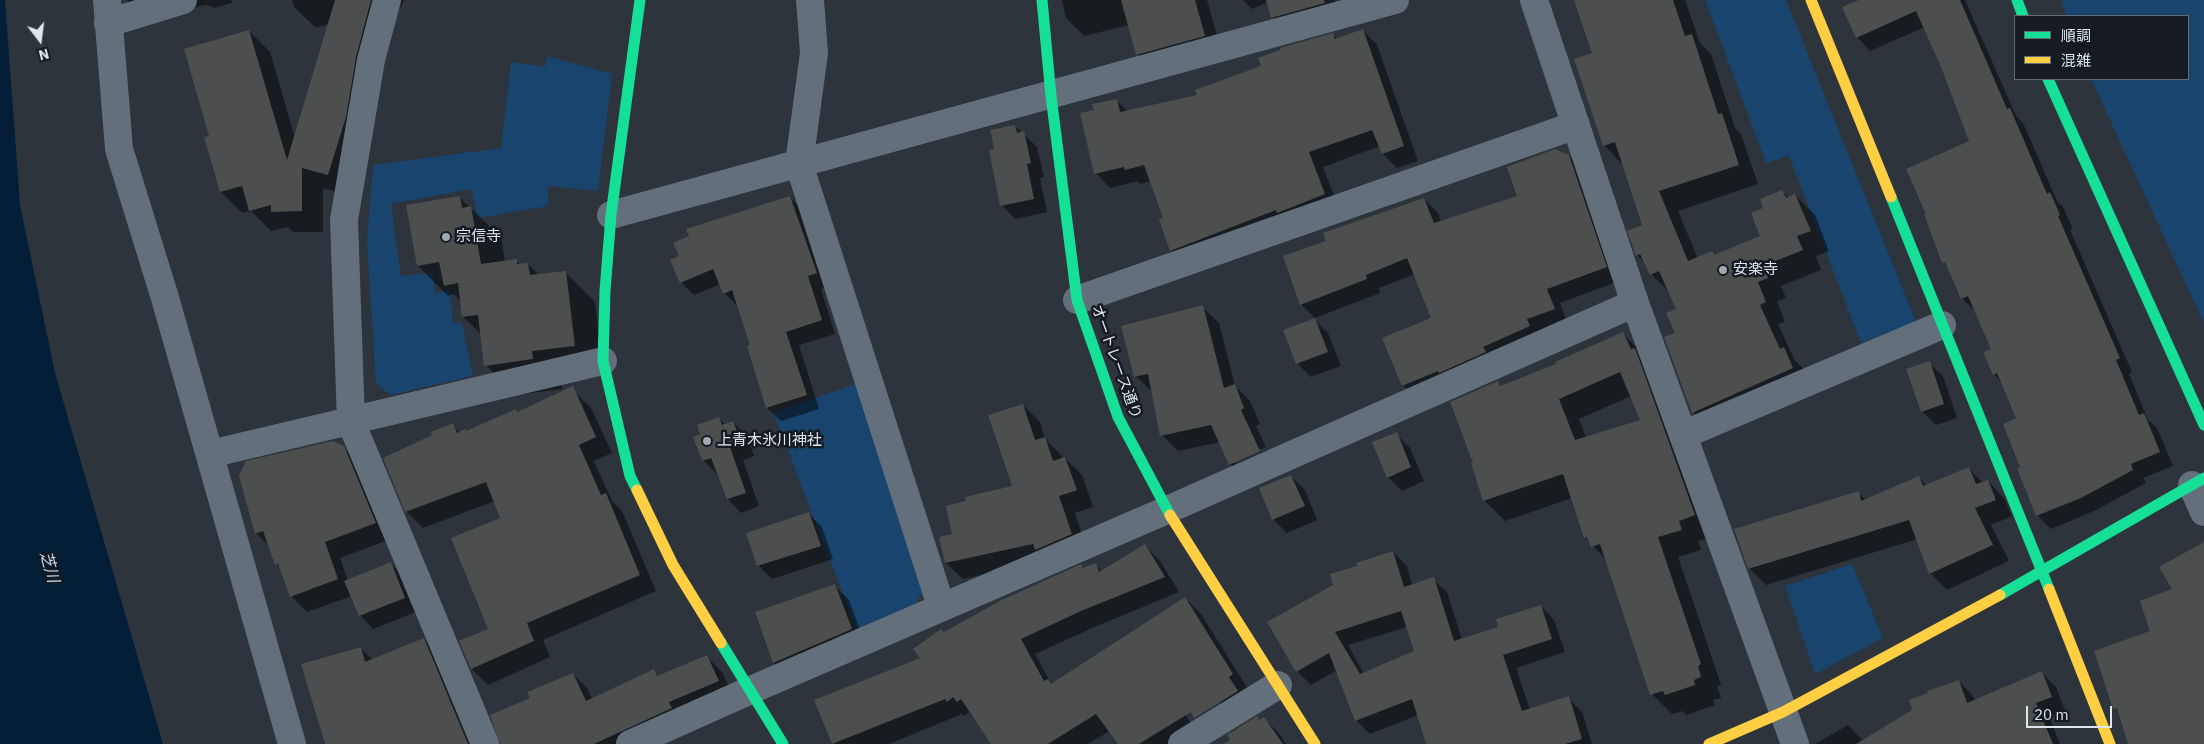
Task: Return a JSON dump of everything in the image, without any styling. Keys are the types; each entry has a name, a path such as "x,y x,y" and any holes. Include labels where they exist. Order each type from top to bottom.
{"street":[{"path":"183,0 107,12 119,149 165,298 292,744"},
{"path":"387,0 371,60 344,220 351,422 485,744"},
{"path":"640,0 611,215 605,291 603,362 630,476 673,565 782,744"},
{"path":"810,0 814,53 800,164 941,606"},
{"name":"オートレース通り","path":"1042,0 1051,96 1077,300 1118,417 1167,510 1314,744"},
{"path":"611,215 1051,96 1395,0"},
{"path":"1534,0 1635,303 1794,744"},
{"path":"1811,0 2110,744"},
{"path":"2017,0 2023,15"},
{"path":"2048,80 2204,425"},
{"path":"1077,300 1576,125"},
{"path":"630,744 941,606 1167,510 1635,303"},
{"path":"1683,435 1942,325"},
{"path":"210,454 603,362"},
{"path":"1709,744 1783,712 2042,572 2198,482 2204,512"},
{"path":"1182,744 1278,685"}],"shaded area":[{"path":"1705,0 1786,0 1916,322 1861,343 1789,156 1766,163"},
{"path":"2061,0 2204,0 2204,323 2091,80 2189,80 2189,15 2066,15"},
{"path":"547,56 612,74 598,191 548,186 548,206 478,218 471,189 391,204 401,276 433,273 435,293 450,290 453,323 462,323 473,376 390,395 376,383 367,242 373,165 501,148 511,62 545,67"},
{"path":"856,384 923,590 916,604 857,630 773,412"},
{"path":"1852,564 1883,638 1815,674 1785,586"}],"water":[{"name":"芝川","path":"0,0 5,0 20,205 55,373 163,744 0,744"}],"building":[{"path":"335,0 371,0 356,57 346,117 328,175 302,168 302,211 271,212 271,205 249,211 242,186 220,192 204,137 209,136 184,49 249,30 287,160"},
{"path":"1121,0 1195,0 1205,36 1136,55"},
{"path":"1266,0 1324,0 1325,3 1271,18"},
{"path":"1574,0 1673,0 1685,36 1692,34 1718,114 1722,113 1739,165 1659,191 1688,261 1712,251 1714,255 1760,236 1751,213 1763,208 1760,199 1782,190 1786,198 1795,194 1811,231 1797,236 1803,250 1763,266 1768,278 1758,282 1766,302 1760,305 1780,349 1784,347 1793,368 1692,413 1664,337 1675,333 1666,313 1676,309 1659,271 1650,275 1640,254 1636,256 1627,231 1642,225 1615,142 1603,146 1574,59 1592,53"},
{"path":"1859,0 1960,0 2007,109 2010,108 2047,194 2050,192 2060,215 2058,216 2120,358 2116,360 2139,415 2144,413 2160,452 2131,464 2133,470 2081,498 2036,516 2017,468 2020,467 2003,424 2016,418 1997,373 1993,375 1983,352 1991,349 1968,296 1961,299 1945,262 1942,263 1924,214 1926,214 1906,169 1969,141 1941,67 1916,11 1856,38 1842,7"},
{"path":"1363,29 1404,146 1382,154 1372,130 1309,152 1325,194 1277,213 1276,210 1170,251 1159,219 1163,218 1144,165 1125,170 1124,167 1094,174 1080,113 1094,110 1092,104 1117,99 1120,112 1197,95 1195,90 1261,66 1258,58 1280,50 1280,48 1333,33 1335,39"},
{"path":"1015,125 1017,133 1024,131 1031,163 1027,164 1034,199 1000,206 989,150 994,149 990,130"},
{"path":"1555,149 1569,155 1607,267 1547,289 1555,309 1527,319 1530,326 1483,347 1486,352 1439,373 1438,371 1402,386 1382,338 1431,318 1407,258 1366,275 1367,279 1300,305 1283,256 1326,241 1323,233 1424,198 1434,223 1517,196 1507,167"},
{"path":"460,196 462,208 471,206 481,264 517,259 517,264 528,263 530,275 566,271 575,346 532,351 533,359 484,366 478,315 462,317 458,283 444,286 439,262 417,266 406,205"},
{"path":"790,196 817,273 808,276 822,320 786,332 807,395 766,408 747,346 750,345 732,290 723,294 713,269 680,283 670,260 679,256 673,243 689,236 686,229"},
{"path":"1203,305 1224,388 1235,384 1244,408 1241,410 1260,451 1229,465 1211,425 1160,436 1148,374 1134,377 1121,326"},
{"path":"1315,318 1328,352 1296,364 1283,330"},
{"path":"1623,332 1631,349 1635,348 1695,515 1679,521 1682,530 1658,537 1701,664 1698,666 1701,677 1694,680 1695,685 1665,695 1663,691 1650,695 1600,544 1591,547 1587,537 1584,538 1563,474 1483,501 1471,463 1473,463 1450,402 1498,381 1500,386 1556,364 1555,362","holes":["1620,372 1640,420 1575,440 1559,399"]},
{"path":"1930,361 1944,404 1921,412 1906,369"},
{"path":"573,386 596,437 579,445 601,495 606,493 640,575 527,623 534,641 471,669 459,641 488,629 451,538 500,518 486,482 405,512 383,458 432,435 431,432 453,423 457,433 465,429 466,431 516,409 517,412"},
{"path":"1023,404 1035,440 1045,437 1053,461 1065,457 1077,490 1059,496 1072,534 1035,550 1033,544 945,563 939,537 952,534 946,506 966,501 965,497 1012,486 988,415"},
{"path":"719,417 722,425 733,421 742,443 730,447 746,493 727,499 711,458 702,461 693,437 700,434 697,425"},
{"path":"1397,432 1411,467 1387,478 1372,442"},
{"path":"333,441 344,446 376,523 325,542 338,579 290,597 278,564 275,565 263,531 255,534 239,476 246,461"},
{"path":"1969,467 1976,484 1988,480 1996,500 1975,508 1993,545 1929,574 1909,520 1748,569 1734,529 1859,491 1861,501 1919,476 1923,486"},
{"path":"1291,475 1305,506 1272,520 1259,488"},
{"path":"809,512 821,546 757,566 746,533"},
{"path":"2204,542 2204,744 2128,744 2117,708 2113,709 2094,651 2150,631 2140,601 2172,589 2159,567"},
{"path":"1145,544 1165,577 1081,611 1021,639 1044,681 1048,679 1051,684 1185,597 1233,674 1229,677 1238,691 1194,718 1191,712 1139,744 1118,744 1096,714 1048,744 991,744 961,699 957,702 953,697 947,702 945,699 832,744 814,700 920,658 913,649 941,629 944,632 1000,601 1081,564 1083,568 1096,563 1099,572"},
{"path":"1393,551 1404,587 1434,577 1454,641 1498,627 1496,619 1541,605 1552,639 1503,655 1522,711 1569,696 1582,739 1565,744 1426,744 1412,699 1355,721 1329,653 1296,672 1267,622 1333,585 1330,574 1357,566 1356,563","holes":["1401,611 1414,651 1360,674 1335,632"]},
{"path":"391,562 405,598 359,616 344,581"},
{"path":"835,584 852,629 773,663 755,612"},
{"path":"424,638 468,744 325,744 301,664 361,647 365,662"},
{"path":"707,655 719,681 669,702 672,708 594,744 500,744 490,715 530,698 527,692 573,673 586,701 654,669 657,676"},
{"path":"2042,671 2052,697 2036,703 2053,744 1856,744 1912,710 1909,700 1928,693 1927,691 1959,680 1967,703"},
{"path":"1257,716 1259,720 1264,717 1283,744 1223,744 1230,740 1227,735"}],"traffic: fast":[{"path":"637,490 630,476 603,361 605,291 611,215 640,0"},
{"path":"1042,0 1051,96 1077,300 1118,417 1170,515"},
{"path":"2017,0 2023,15"},
{"path":"2048,80 2204,425"},
{"path":"1891,197 2049,589"},
{"path":"2000,595 2204,478"},
{"path":"721,643 783,744"}],"traffic: slow":[{"path":"1811,0 1891,197"},
{"path":"637,490 673,565 721,643"},
{"path":"1170,515 1315,744"},
{"path":"2049,589 2110,744"},
{"path":"1709,744 1783,712 2000,595"}],"place":[{"name":"宗信寺","path":"446,237"},
{"name":"安楽寺","path":"1723,270"},
{"name":"上青木氷川神社","path":"707,441"}]}
